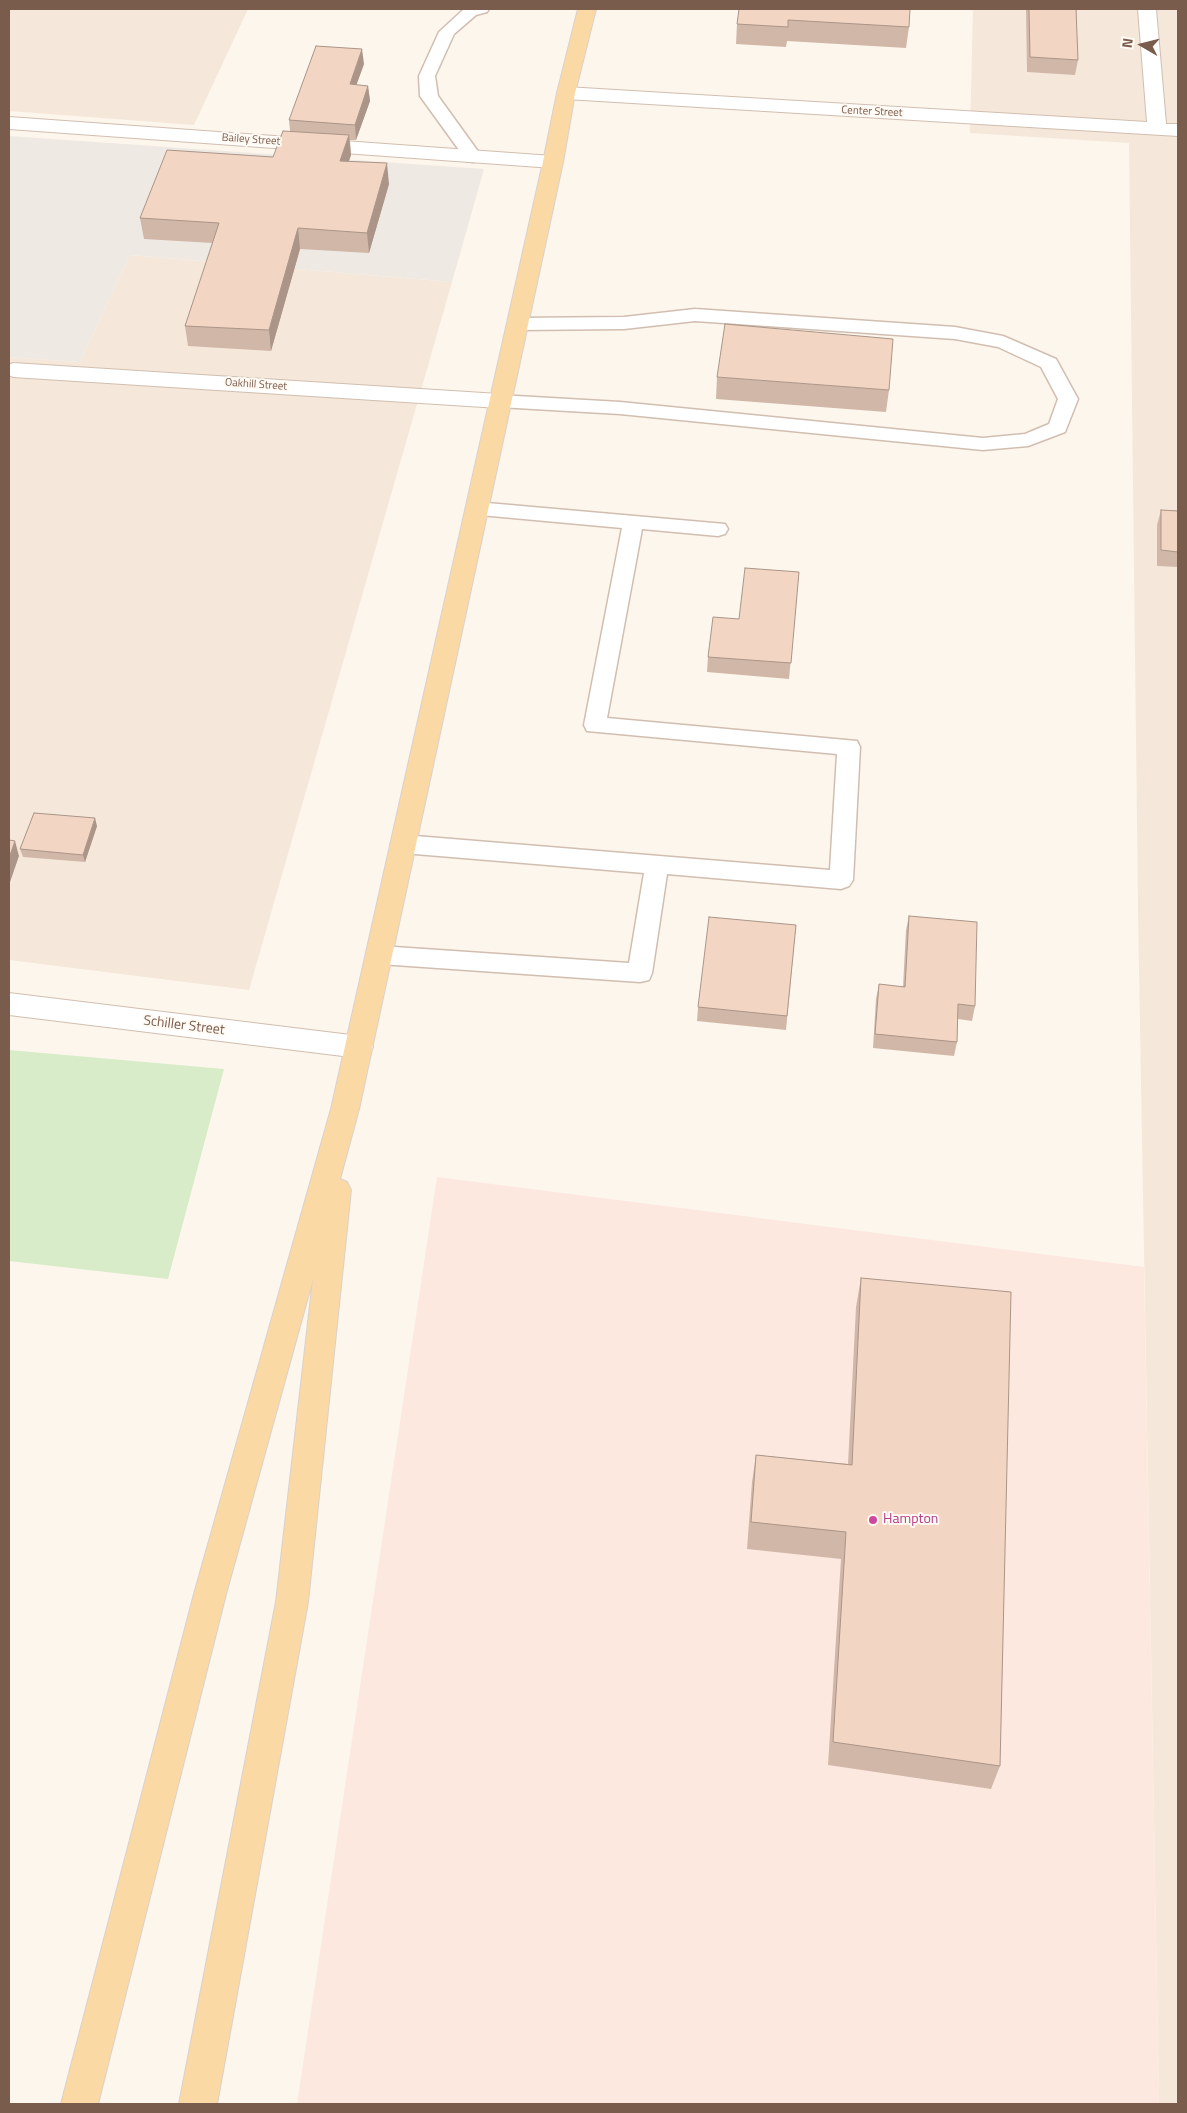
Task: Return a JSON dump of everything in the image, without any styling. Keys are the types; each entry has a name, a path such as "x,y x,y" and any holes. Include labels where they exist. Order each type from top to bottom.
{"main road":[{"path":"78,2104 210,1594 345,1109 553,162 566,93 587,9"},
{"path":"198,2104 292,1602 345,1109"}],"street":[{"path":"1147,9 1157,129"},
{"name":"Center Street","path":"566,93 1178,130"},
{"name":"Bailey Street","path":"9,123 553,162"},
{"name":"Oakhill Street","path":"13,370 499,401"},
{"name":"Schiller Street","path":"9,1004 358,1047"}],"lane":[{"path":"473,157 429,96 426,76 447,32 470,12 481,9"},
{"path":"499,401 620,408 983,444 1028,440 1058,428 1068,399 1049,363 1003,342 954,333 695,315 624,323 517,324"},
{"path":"476,509 718,529"},
{"path":"403,844 841,880 849,747 595,725 633,522"},
{"path":"380,955 640,973 658,864"}],"shaded area":[{"path":"9,9 248,9 194,125 9,111"},
{"path":"973,9 1178,9 1178,2104 1159,2104 1138,911 1129,143 970,133"},
{"path":"9,136 484,169 452,282 130,255 80,362 9,357"},
{"path":"130,255 452,282 249,990 9,960 9,357 80,362"},
{"path":"437,1177 1144,1267 1159,2104 297,2104"}],"green space":[{"path":"9,1050 224,1069 168,1279 9,1261"}],"building":[{"path":"739,9 910,9 909,27 788,20 788,27 737,24"},
{"path":"1029,9 1076,9 1078,60 1030,57"},
{"path":"316,46 362,49 350,84 368,86 355,125 289,120"},
{"path":"283,131 349,135 340,161 387,163 367,233 298,228 269,330 185,326 219,223 140,218 167,150 273,157"},
{"path":"725,324 893,339 889,390 717,377"},
{"path":"1161,510 1178,511 1178,552 1161,550"},
{"path":"745,568 799,572 791,663 708,657 713,617 739,619"},
{"path":"34,813 95,818 83,855 20,849"},
{"path":"9,840 15,841 9,858"},
{"path":"909,916 977,922 975,1006 958,1004 957,1042 875,1034 879,984 905,987"},
{"path":"709,917 796,925 787,1016 698,1007"},
{"name":"Hampton","path":"861,1278 1011,1292 1000,1766 833,1742 846,1532 751,1522 756,1455 852,1465"}],"place":[{"name":"Hampton","path":"873,1520"}]}
